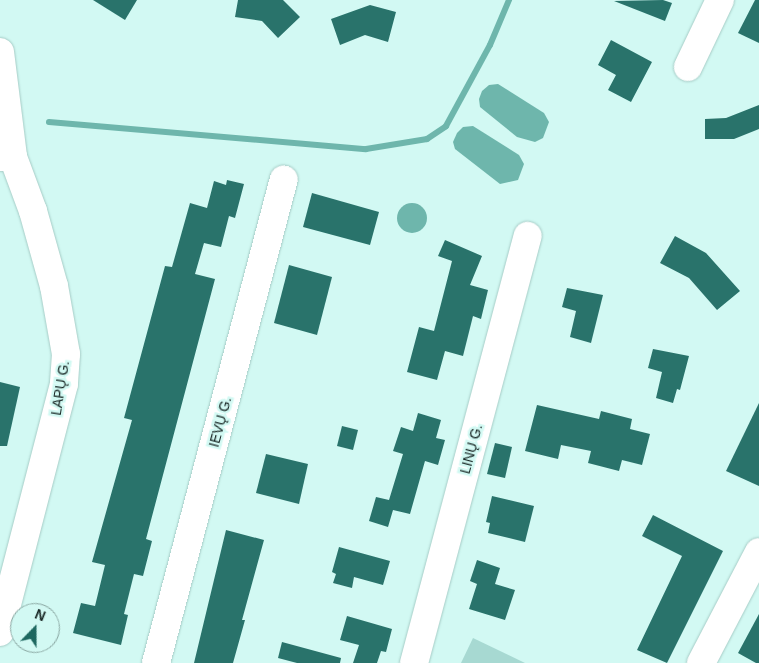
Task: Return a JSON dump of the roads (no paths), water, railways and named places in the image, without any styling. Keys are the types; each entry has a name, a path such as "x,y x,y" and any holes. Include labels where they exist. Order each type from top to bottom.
{"street":[{"path":"688,67 720,0"},
{"name":"LAPŲ G.","path":"0,52 6,157 33,211 54,286 66,354 64,384 0,632"},
{"name":"IEVŲ G.","path":"156,663 284,180"},
{"name":"LINŲ G.","path":"414,663 528,236"},
{"path":"701,663 759,552"}],"waterway":[{"path":"49,122 366,149 427,139 446,126 490,45 509,0"}]}
